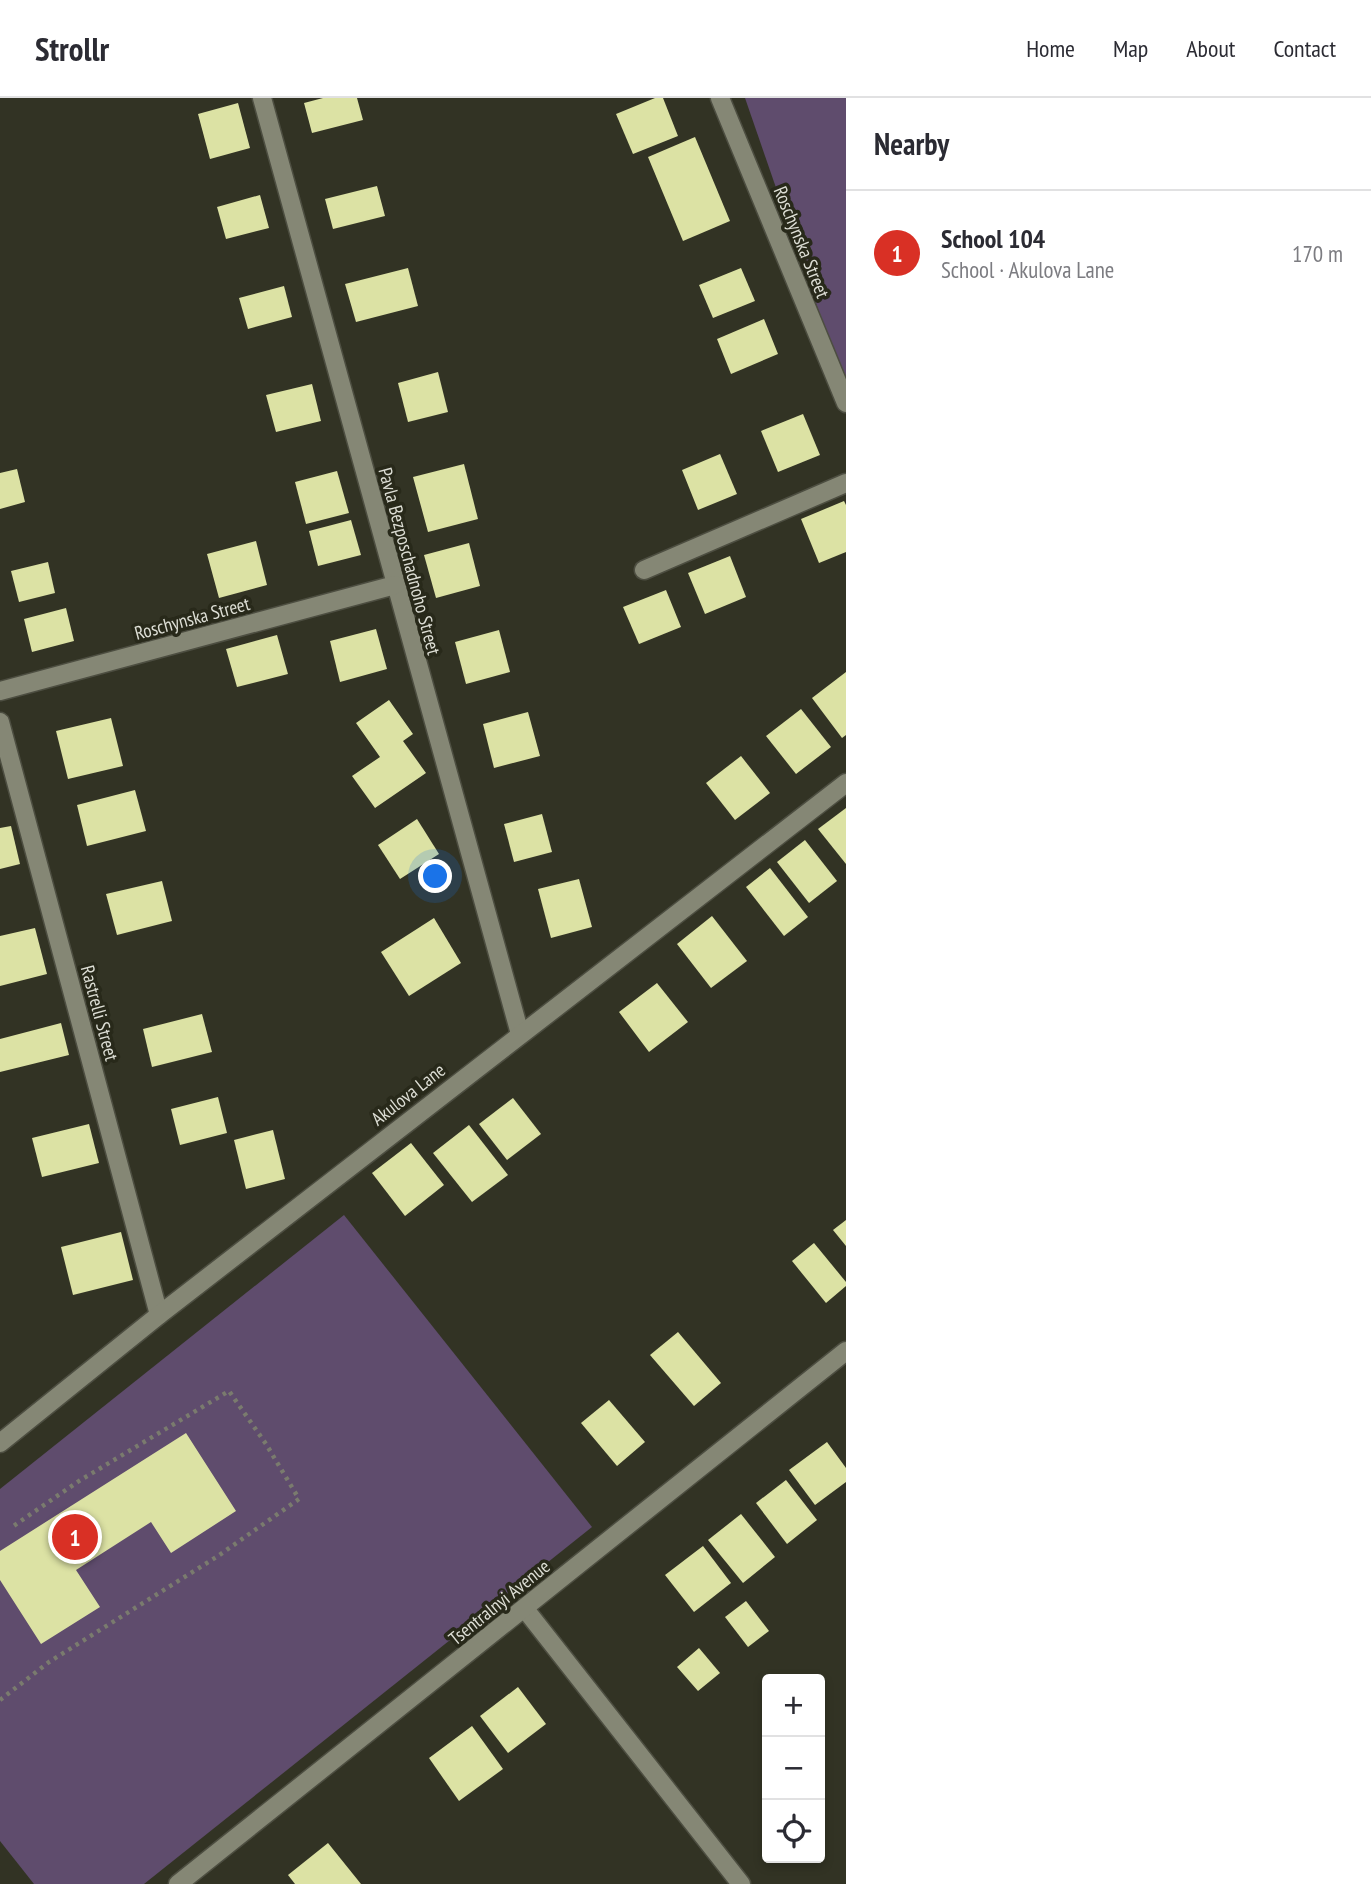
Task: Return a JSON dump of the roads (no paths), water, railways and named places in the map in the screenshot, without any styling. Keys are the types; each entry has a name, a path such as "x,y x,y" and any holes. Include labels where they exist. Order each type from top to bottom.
{"street":[{"name":"Pavla Bezposchadnoho Street","path":"262,98 520,1034"},
{"name":"Roschynska Street","path":"720,98 846,403"},
{"path":"644,570 846,483"},
{"name":"Roschynska Street","path":"0,691 395,585"},
{"name":"Rastrelli Street","path":"0,722 159,1315"},
{"name":"Akulova Lane","path":"0,1443 159,1315 846,783"},
{"name":"Tsentralnyi Avenue","path":"178,1884 846,1351"},
{"path":"525,1609 741,1884"}],"place":[{"name":"School 104","path":"75,1537"}]}
